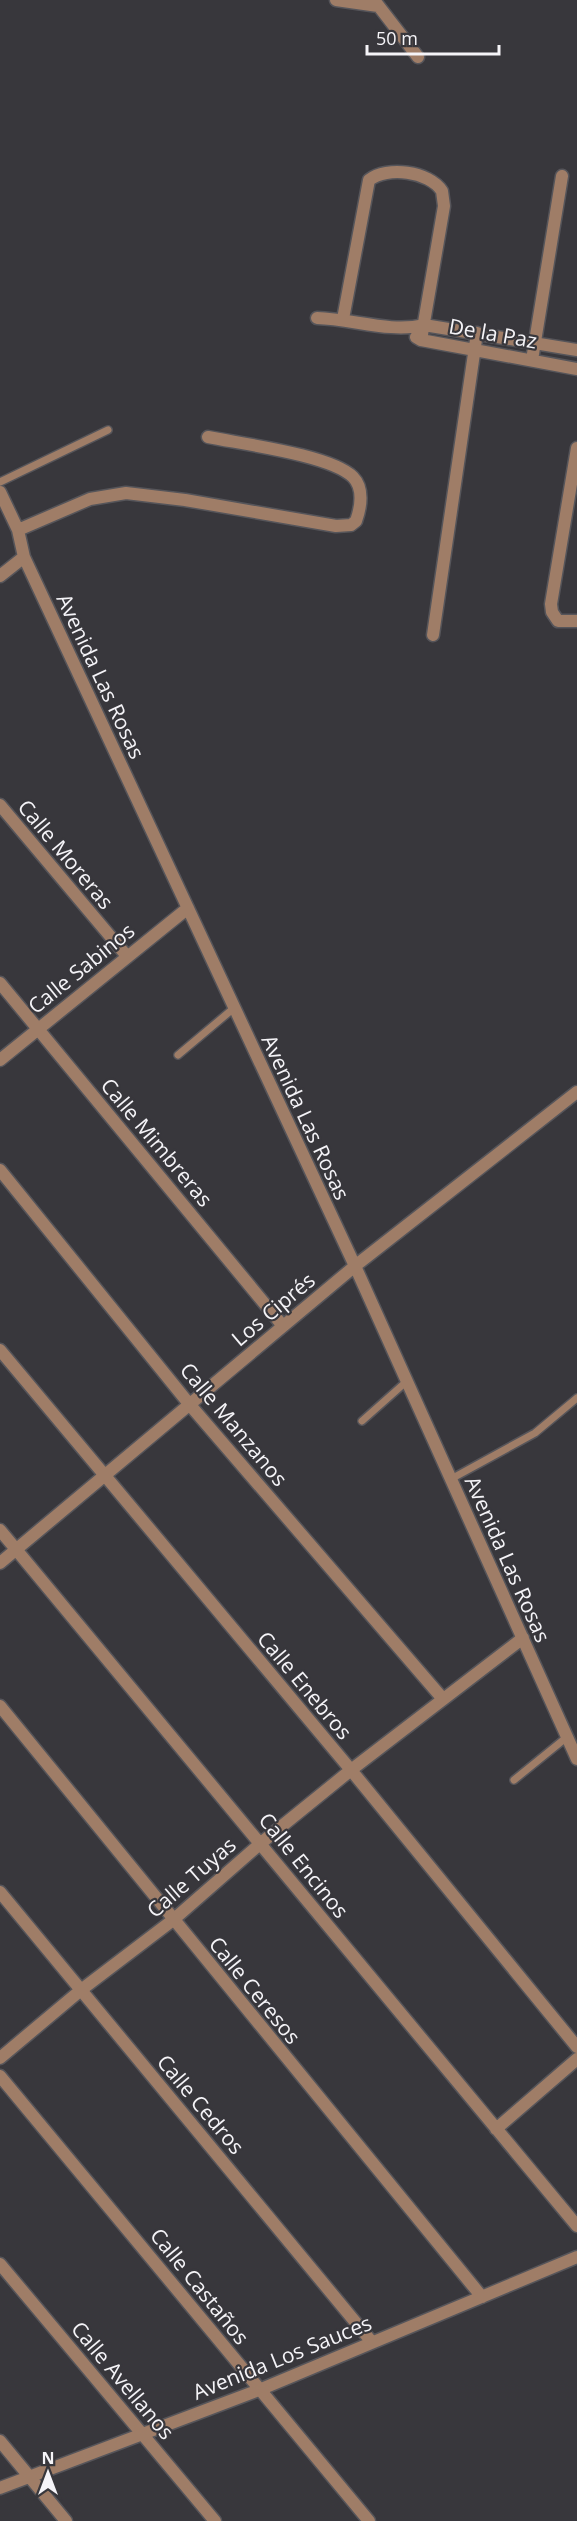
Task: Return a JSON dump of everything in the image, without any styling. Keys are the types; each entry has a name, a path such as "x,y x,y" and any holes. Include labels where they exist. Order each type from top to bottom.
{"street":[{"path":"336,0 376,3 418,57"},
{"path":"343,319 366,187 377,174 400,172 430,180 439,186 444,198 421,340"},
{"path":"532,360 562,176"},
{"name":"De la Paz","path":"317,318 343,319 405,329 424,324 577,350"},
{"name":"De la Paz","path":"405,329 421,340 577,369"},
{"path":"433,635 477,333"},
{"path":"18,530 90,499 126,493 175,498 336,526 351,525 356,521 361,496 358,484 344,470 302,456 208,437"},
{"path":"577,448 575,479 551,604 552,612 558,621 577,621"},
{"name":"Avenida Las Rosas","path":"0,492 18,530 24,557 407,1381 577,1759"},
{"path":"0,576 24,557"},
{"name":"Calle Moreras","path":"0,805 126,955"},
{"name":"Calle Sabinos","path":"0,1060 126,955 188,908"},
{"name":"Calle Mimbreras","path":"0,982 283,1326"},
{"name":"Los Ciprés","path":"0,1563 354,1266 577,1092"},
{"name":"Calle Manzanos","path":"0,1170 190,1404 443,1699"},
{"name":"Calle Enebros","path":"0,1350 351,1770 577,2047"},
{"name":"Calle Encinos","path":"0,1530 577,2226"},
{"name":"Calle Tuyas","path":"0,2058 81,1990 173,1920 261,1843 351,1770 523,1638"},
{"name":"Calle Ceresos","path":"0,1706 482,2297"},
{"name":"Calle Cedros","path":"0,1892 371,2341"},
{"path":"496,2129 577,2059"},
{"name":"Calle Castaños","path":"0,2076 369,2521"},
{"name":"Avenida Los Sauces","path":"0,2488 259,2390 371,2341 577,2257"},
{"name":"Calle Avellanos","path":"0,2264 215,2521"},
{"path":"0,2441 66,2521"}],"lane":[{"path":"0,482 108,430"},
{"path":"178,1055 234,1008"},
{"path":"362,1421 407,1381"},
{"path":"451,1479 535,1432 577,1398"},
{"path":"514,1780 567,1737"}]}
